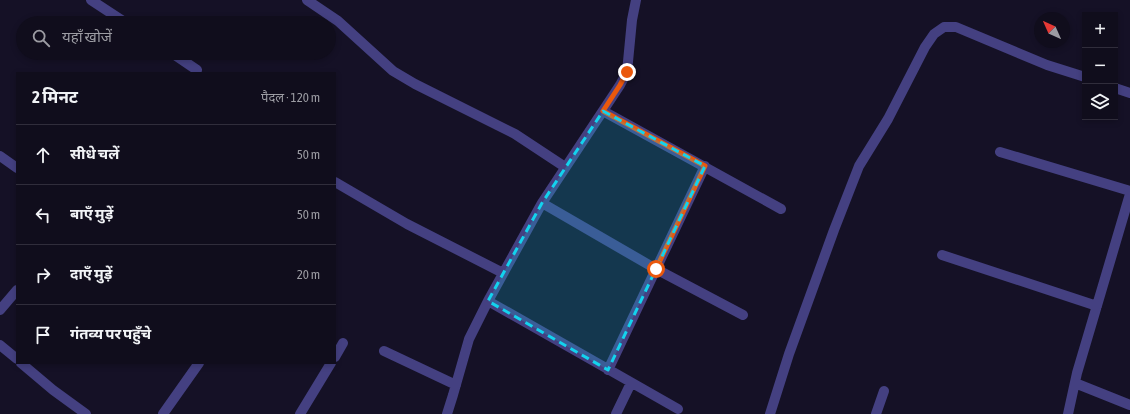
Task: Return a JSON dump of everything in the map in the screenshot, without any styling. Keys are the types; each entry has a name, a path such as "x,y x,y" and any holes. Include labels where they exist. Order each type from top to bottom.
{"street":[{"path":"91,0 115,16"},
{"path":"307,0 331,16"},
{"path":"447,414 469,339 488,301 542,203 620,85 627,72 632,20 636,0"},
{"path":"336,20 393,71 415,84 515,134 566,167"},
{"path":"770,414 794,340 859,166 888,119 925,47 934,34 944,27 956,27 1048,65 1082,77"},
{"path":"182,60 197,70"},
{"path":"1118,89 1130,92"},
{"path":"603,111 781,209"},
{"path":"1000,152 1130,193 1075,383 1068,414"},
{"path":"0,156 16,167"},
{"path":"608,370 705,166"},
{"path":"336,183 407,224 503,273"},
{"path":"542,203 656,269 743,315"},
{"path":"942,255 1097,306"},
{"path":"0,310 16,291"},
{"path":"488,301 678,409"},
{"path":"336,355 343,343"},
{"path":"0,345 16,358"},
{"path":"384,351 456,385"},
{"path":"22,364 53,390 86,414"},
{"path":"163,414 198,364"},
{"path":"300,414 330,364"},
{"path":"616,414 631,383"},
{"path":"1075,383 1130,405"},
{"path":"876,414 884,391"}],"highlighted area":[{"path":"603,111 705,166 608,370 488,301 542,203"}],"route":[{"path":"627,72 603,111 705,166 656,269"}]}
